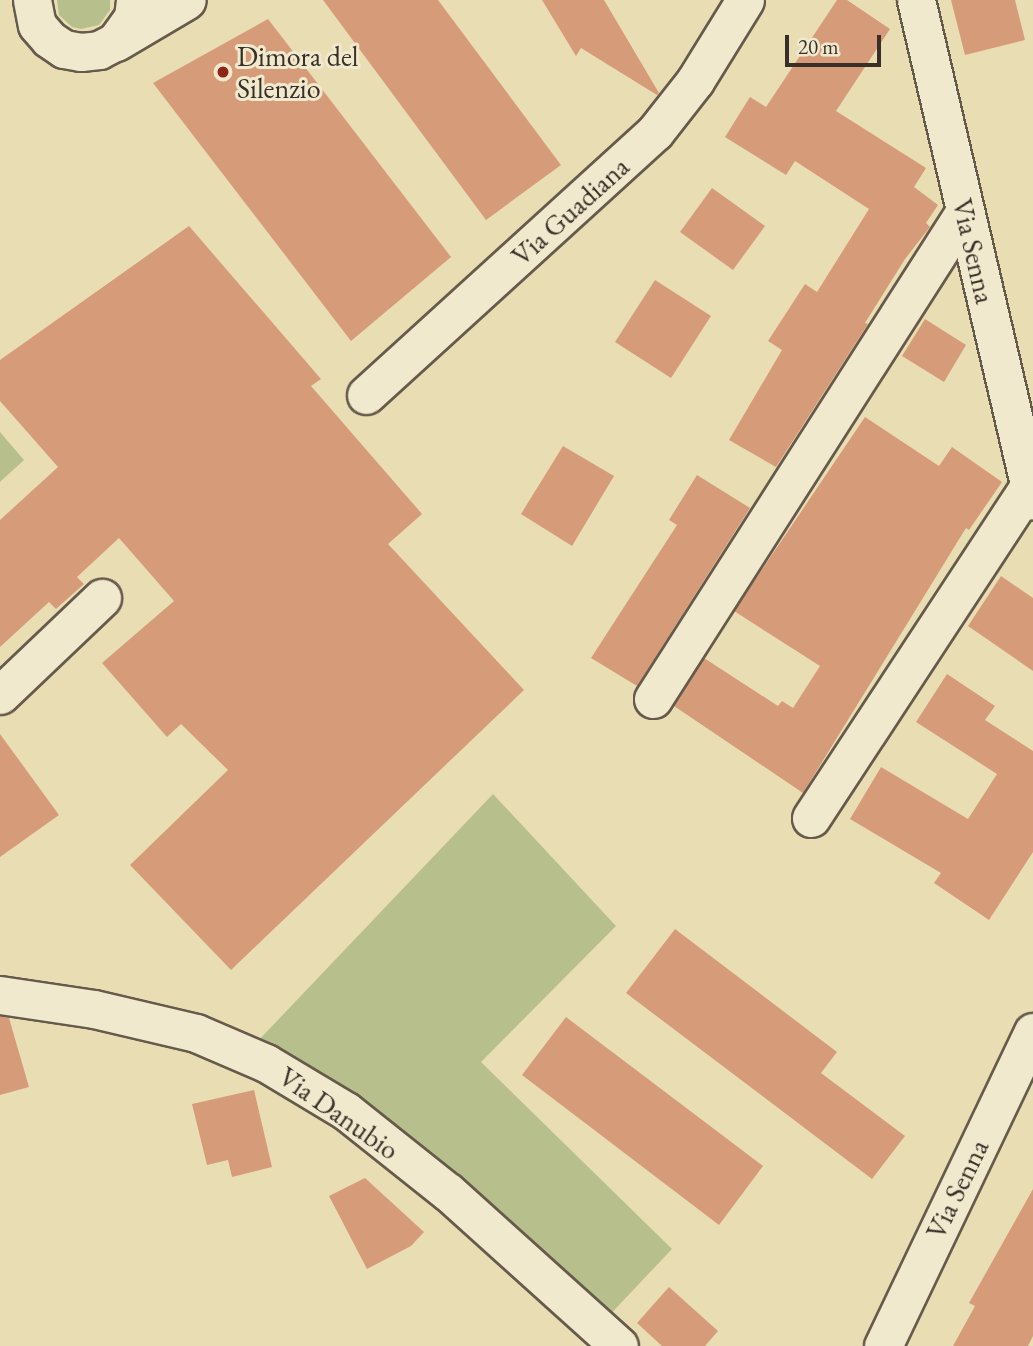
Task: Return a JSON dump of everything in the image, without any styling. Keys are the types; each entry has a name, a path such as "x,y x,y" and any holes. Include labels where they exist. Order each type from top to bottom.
{"street":[{"path":"32,0 37,25 49,39 64,49 90,51 115,42 187,0"},
{"path":"115,42 133,17 135,0"},
{"name":"Via Guadiana","path":"366,396 655,132 695,81 746,0"},
{"name":"Via Senna","path":"916,0 1031,494"},
{"path":"653,699 965,211"},
{"path":"811,818 1031,494"},
{"path":"0,695 102,598"},
{"name":"Via Danubio","path":"0,995 94,1009 196,1033 266,1063 346,1111 448,1192 619,1346"},
{"name":"Via Senna","path":"883,1346 1033,1032"}],"green space":[{"path":"57,0 110,0 110,10 99,25 81,29 72,27 59,15"},
{"path":"0,432 24,460 0,482"},
{"path":"493,794 616,926 481,1062 672,1249 602,1323 256,1043"}],"building":[{"path":"323,0 438,0 561,165 486,220"},
{"path":"542,0 604,0 659,93 657,95 581,48 576,56"},
{"path":"837,0 847,0 890,29 836,111 926,168 914,187 938,205 926,223 930,227 905,259 865,323 868,324 776,467 729,440 782,350 768,341 805,284 817,292 869,209 795,161 786,175 725,137 750,97 766,107"},
{"path":"951,0 1015,0 1025,40 965,55"},
{"path":"268,19 451,257 351,341 153,83"},
{"path":"712,188 765,226 733,270 680,232"},
{"path":"189,226 321,379 311,386 422,514 388,544 524,690 231,970 130,865 228,770 181,724 167,737 102,663 174,601 119,538 77,577 84,584 56,609 49,602 0,647 0,520 58,467 0,401 0,360"},
{"path":"655,280 711,316 671,378 615,342"},
{"path":"925,319 966,345 944,382 902,356"},
{"path":"865,417 939,466 952,447 1002,482 969,530 966,528 803,793 674,706 704,658 778,706 782,701 793,708 820,666 734,611"},
{"path":"563,446 614,476 572,546 521,514"},
{"path":"697,475 750,508 637,686 591,658 677,525 669,520"},
{"path":"1001,576 1033,598 1033,671 968,626"},
{"path":"947,674 995,706 985,720 1033,751 1033,852 989,920 934,883 941,873 850,819 881,767 968,819 997,774 916,722"},
{"path":"0,734 59,815 0,857"},
{"path":"675,929 837,1052 821,1073 905,1136 872,1179 626,993"},
{"path":"0,1016 9,1018 29,1087 0,1095"},
{"path":"566,1017 763,1166 719,1225 522,1075"},
{"path":"254,1090 272,1167 232,1177 228,1160 207,1165 192,1104"},
{"path":"365,1178 424,1232 411,1246 367,1269 329,1196"},
{"path":"1033,1189 1033,1336 1028,1346 953,1346 975,1306 969,1303"},
{"path":"669,1287 718,1331 705,1346 662,1346 637,1323"}],"place":[{"name":"Dimora del Silenzio","path":"223,72"}]}
